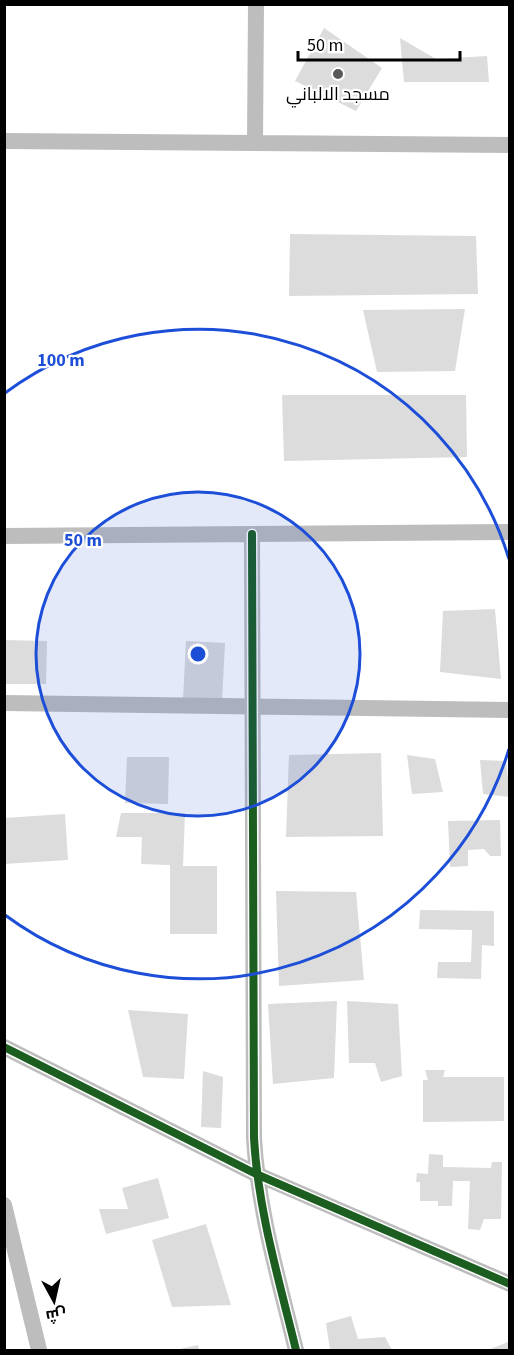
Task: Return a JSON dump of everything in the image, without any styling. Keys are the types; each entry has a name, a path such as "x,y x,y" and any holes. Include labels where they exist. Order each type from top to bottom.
{"street":[{"path":"255,143 256,4"},
{"path":"4,141 510,145"},
{"path":"4,536 510,532"},
{"path":"252,534 256,1174 262,1210 296,1350"},
{"path":"4,703 510,710"},
{"path":"4,1047 256,1174 510,1284"},
{"path":"4,1205 39,1350"}],"building":[{"path":"324,28 382,68 356,111 295,81"},
{"path":"400,38 436,59 487,56 489,82 404,82"},
{"path":"290,234 476,236 478,294 289,296"},
{"path":"465,309 455,371 377,372 363,310"},
{"path":"282,395 466,395 467,457 284,461"},
{"path":"495,609 501,679 440,672 443,611"},
{"path":"4,640 47,641 46,684 4,684"},
{"path":"186,641 225,643 222,702 183,700"},
{"path":"381,753 383,836 286,837 289,755"},
{"path":"407,755 435,759 443,792 412,794"},
{"path":"127,757 169,757 168,804 125,803"},
{"path":"480,760 506,761 510,797 483,794"},
{"path":"121,813 185,813 183,866 217,866 217,934 170,934 170,865 141,864 142,837 116,837"},
{"path":"65,814 68,860 4,864 4,818"},
{"path":"500,820 501,856 490,856 484,849 468,850 468,866 450,867 448,821"},
{"path":"276,891 356,892 364,980 279,986"},
{"path":"420,910 494,911 494,946 482,945 481,979 437,978 438,962 471,962 472,930 419,929"},
{"path":"337,1001 334,1078 273,1084 268,1004"},
{"path":"347,1001 398,1004 402,1076 381,1082 375,1063 349,1063"},
{"path":"128,1010 188,1014 184,1079 143,1077"},
{"path":"425,1070 445,1070 443,1077 504,1077 504,1121 423,1122 423,1080 428,1080"},
{"path":"203,1071 223,1077 221,1128 201,1127"},
{"path":"429,1154 443,1155 443,1167 491,1168 492,1162 502,1162 501,1219 484,1219 480,1230 468,1229 470,1181 453,1181 452,1206 438,1206 438,1201 420,1201 420,1182 416,1182 417,1173 428,1174"},
{"path":"158,1178 169,1218 106,1234 99,1209 128,1209 122,1188"},
{"path":"206,1224 231,1305 172,1307 152,1240"},
{"path":"351,1316 358,1339 385,1337 392,1350 330,1350 326,1323"},
{"path":"508,1342 510,1350 488,1350"},
{"path":"198,1345 199,1350 175,1350"}],"cycle path":[{"path":"252,534 254,1138 265,1218 296,1350"},
{"path":"4,1047 256,1174 510,1284"}],"place":[{"name":"مسجد الالباني","path":"338,74"}]}
